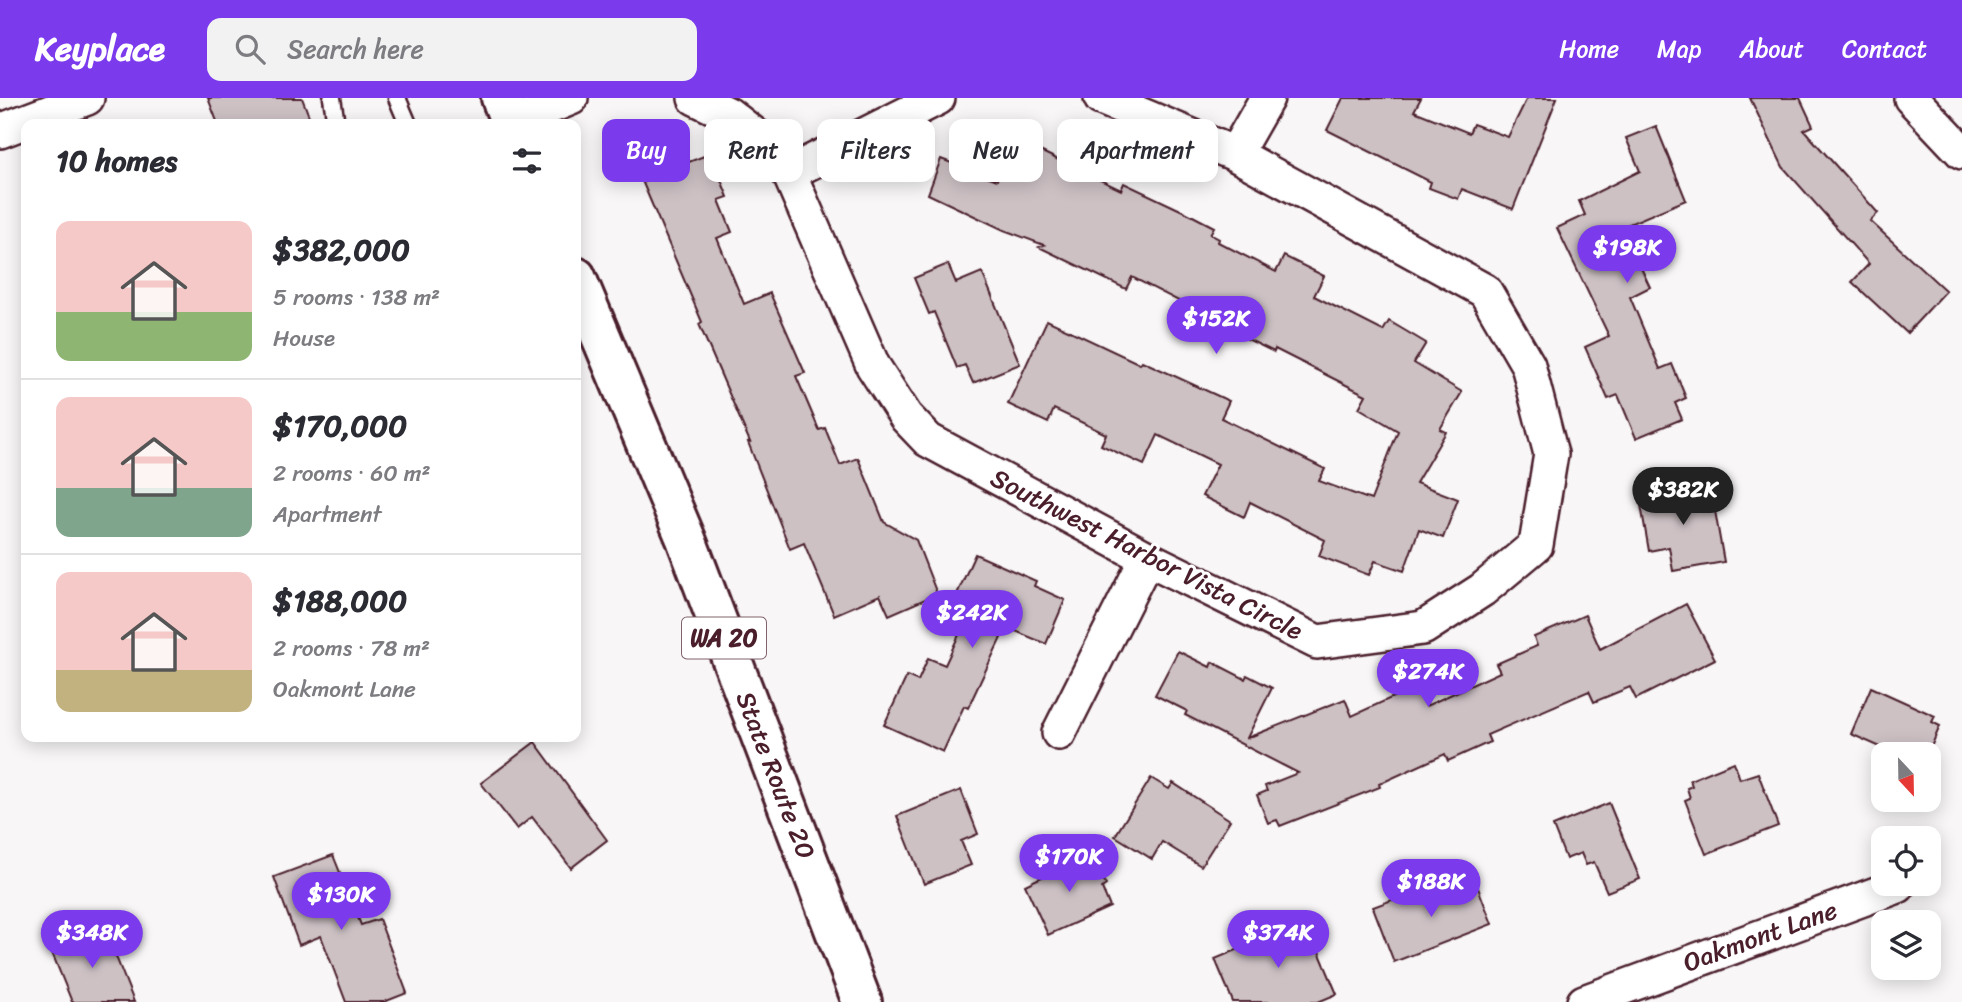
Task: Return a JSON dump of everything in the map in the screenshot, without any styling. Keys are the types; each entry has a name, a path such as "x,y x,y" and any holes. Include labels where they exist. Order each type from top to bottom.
{"main road":[{"name":"State Route 20","path":"581,289 686,539 862,1002"}],"street":[{"path":"32,119 88,98"},
{"path":"508,117 571,98"},
{"name":"Southwest Harbor Vista Circle","path":"695,98 735,119"},
{"path":"803,166 938,98"},
{"name":"Southwest Harbor Vista Circle","path":"793,182 873,366 906,417 928,440 1147,558 1317,642 1423,628 1482,590 1535,545 1551,454 1528,365 1485,291 1235,154 1101,98"},
{"path":"1235,154 1267,98"},
{"path":"1911,98 1962,152"},
{"path":"0,131 21,123"},
{"path":"1059,733 1147,558"},
{"name":"Oakmont Lane","path":"1584,1002 1663,988 1875,896"}],"lane":[{"path":"332,98 335,119"},
{"path":"397,98 406,119"}],"building":[{"path":"208,98 302,98 310,119 216,119"},
{"path":"1343,98 1421,98 1414,111 1469,133 1473,124 1508,137 1527,98 1557,98 1513,209 1462,189 1458,199 1429,188 1431,182 1327,130"},
{"path":"1750,98 1800,98 1813,126 1804,130 1878,213 1870,221 1946,291 1907,333 1852,282 1869,264 1783,167"},
{"path":"1656,126 1686,200 1622,227 1650,287 1630,297 1660,369 1672,364 1686,398 1675,403 1682,419 1636,438 1618,395 1608,399 1585,347 1609,336 1557,228 1585,215 1579,201 1640,171 1626,138"},
{"path":"1043,152 1057,159 1057,182 1104,182 1121,190 1124,183 1214,227 1210,234 1219,239 1218,242 1276,272 1284,256 1324,276 1314,296 1383,331 1389,321 1426,343 1414,363 1462,392 1440,429 1446,432 1416,483 1458,499 1443,538 1419,529 1404,571 1375,561 1369,575 1319,556 1325,540 1250,502 1244,517 1202,496 1218,464 1158,435 1144,465 1101,445 1106,434 1054,409 1048,423 1008,404 1047,320 1140,364 1142,361 1229,401 1221,418 1325,469 1319,481 1371,500 1398,431 1359,408 1366,395 1275,349 1274,352 1243,337 1245,335 1132,277 1126,289 1039,247 1044,245 1004,230 928,194 932,182 935,182 941,159 949,162 949,182 1043,182"},
{"path":"704,156 704,182 722,182 728,197 719,200 732,232 717,238 744,304 770,293 805,373 796,376 819,430 825,428 840,465 858,458 884,522 916,540 937,594 889,615 880,595 834,615 804,543 790,549 750,442 699,324 702,322 643,182 690,182 690,162"},
{"path":"948,264 956,283 982,272 1020,364 973,383 965,365 957,368 934,312 929,314 914,278"},
{"path":"1675,487 1677,495 1711,488 1724,562 1673,571 1669,547 1649,551 1639,494"},
{"path":"975,554 1036,581 1034,586 1065,600 1046,644 1006,627 968,708 964,706 943,752 884,725 907,676 918,681 928,658 945,665 970,611 953,603"},
{"path":"1686,604 1715,659 1636,699 1630,687 1594,702 1589,691 1487,735 1490,742 1448,761 1445,754 1379,784 1380,787 1280,826 1277,820 1268,823 1257,795 1267,791 1265,786 1298,773 1185,715 1187,711 1155,695 1178,651 1210,667 1212,662 1245,679 1247,675 1272,688 1247,738 1345,699 1352,716 1417,686 1426,706 1500,672 1496,664 1537,646 1534,637 1585,615 1600,649"},
{"path":"1871,687 1935,716 1932,722 1940,726 1933,742 1871,743 1851,734"},
{"path":"535,742 607,840 571,868 532,817 517,829 481,783"},
{"path":"1734,762 1740,779 1758,773 1778,826 1706,854 1685,800 1690,798 1687,788 1692,786 1690,780"},
{"path":"1151,778 1169,789 1173,783 1230,820 1201,866 1162,842 1152,859 1115,836"},
{"path":"961,790 978,834 961,841 971,865 924,884 897,816"},
{"path":"1609,803 1640,879 1607,892 1594,862 1586,865 1581,853 1566,859 1553,826"},
{"path":"1091,854 1106,885 1102,888 1110,907 1048,935 1025,885 1048,874 1045,870 1070,859 1072,863"},
{"path":"333,855 361,925 379,919 407,993 384,1002 346,1002 321,936 299,945 274,877"},
{"path":"1475,880 1492,924 1394,962 1373,907 1432,885 1435,895"},
{"path":"1306,921 1337,994 1318,1002 1233,1002 1215,959"},
{"path":"105,929 134,1002 72,1002 51,950"}]}
